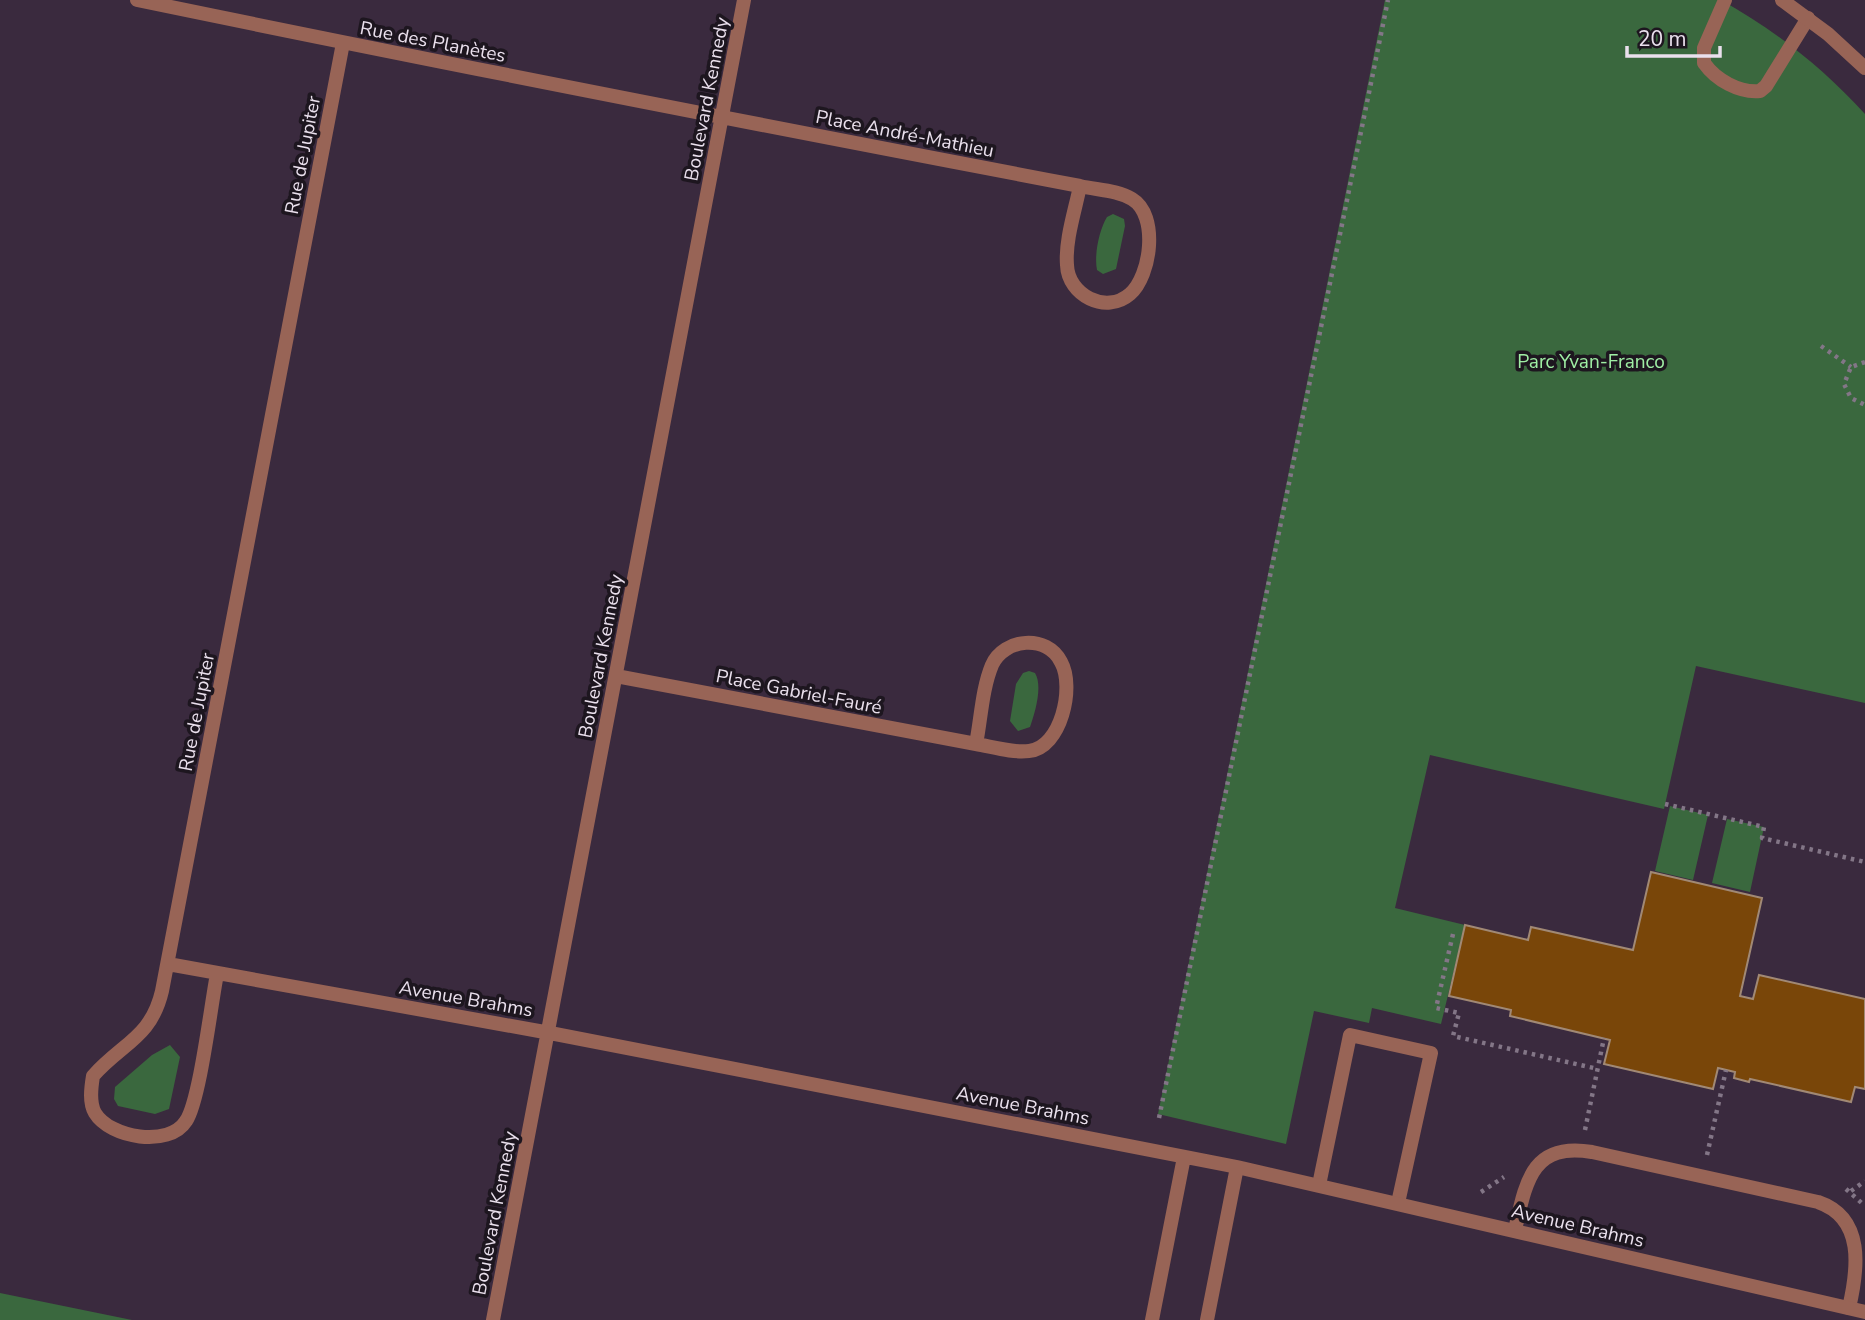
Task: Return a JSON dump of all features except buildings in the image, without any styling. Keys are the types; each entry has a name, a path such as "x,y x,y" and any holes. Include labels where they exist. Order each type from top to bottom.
{"street":[{"name":"Rue des Planètes","path":"137,0 722,118"},
{"name":"Boulevard Kennedy","path":"493,1320 550,1033 744,0"},
{"path":"1725,0 1704,48 1704,63 1720,79 1751,92 1766,86 1808,18"},
{"path":"1782,0 1808,18 1865,68"},
{"name":"Rue de Jupiter","path":"217,974 193,1099 185,1123 165,1136 134,1135 116,1130 95,1114 91,1086 93,1076 152,1021 168,964 343,43"},
{"name":"Place André-Mathieu","path":"722,118 1080,186 1134,200 1143,208 1149,222 1142,275 1129,295 1115,302 1088,299 1070,281 1066,266 1080,186"},
{"name":"Place Gabriel-Fauré","path":"616,676 976,744 1031,751 1042,747 1053,737 1066,685 1061,660 1051,649 1024,642 1001,652 992,665 976,744"},
{"name":"Avenue Brahms","path":"168,964 550,1033 1237,1167 1865,1312"},
{"path":"1319,1185 1350,1035 1431,1053 1398,1203"},
{"path":"1515,1230 1526,1185 1534,1169 1544,1158 1563,1150 1592,1152 1818,1202 1833,1207 1843,1217 1854,1241 1858,1264 1849,1308"},
{"path":"1152,1320 1184,1157"},
{"path":"1207,1320 1237,1167"}],"path":[{"path":"1159,1118 1388,0"},
{"path":"1821,346 1851,367"},
{"path":"1865,362 1851,367 1844,384 1851,398 1865,405"},
{"path":"1665,804 1764,827 1762,838 1865,862"},
{"path":"1453,934 1436,1008 1459,1013 1453,1037 1598,1069"},
{"path":"1586,1126 1604,1038"},
{"path":"1707,1154 1726,1070"},
{"path":"1852,1190 1865,1181"}],"green space":[{"name":"Parc Yvan-Franco","path":"1385,0 1721,0 1798,51 1865,114 1865,703 1696,666 1664,809 1430,755 1395,908 1465,925 1441,1024 1372,1008 1369,1023 1314,1011 1286,1144 1158,1114"},
{"path":"1113,214 1124,219 1125,226 1116,269 1103,274 1097,270 1098,243 1104,222"},
{"path":"1023,673 1035,673 1037,678 1037,700 1030,727 1018,731 1010,721 1016,684"},
{"path":"1670,806 1708,815 1693,880 1655,871"},
{"path":"1727,819 1764,827 1750,892 1712,883"},
{"path":"170,1045 180,1057 169,1109 155,1114 118,1106 114,1099 115,1087 152,1055"},
{"path":"0,1293 132,1320 0,1320"}]}
